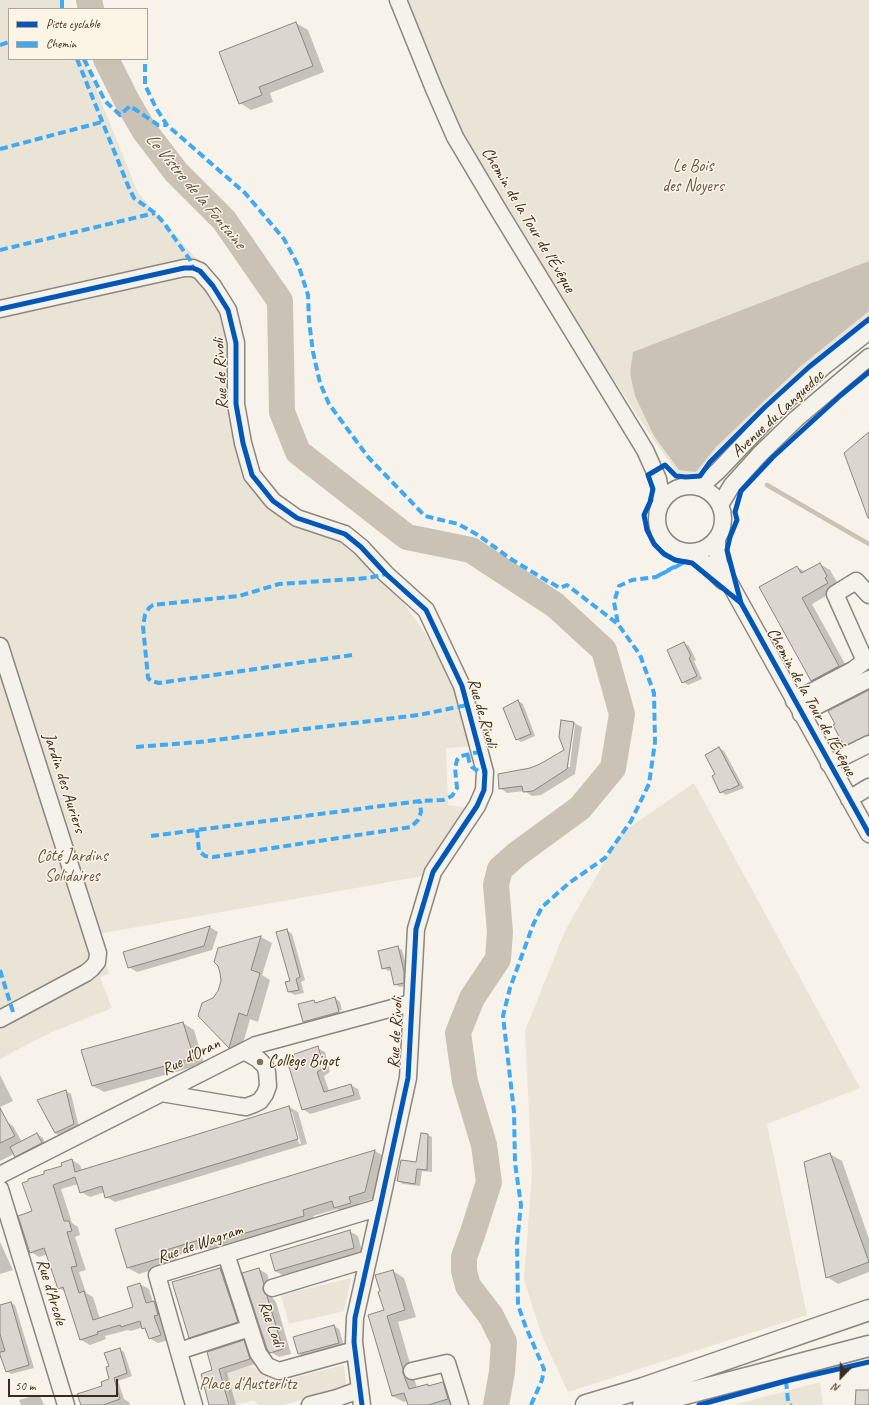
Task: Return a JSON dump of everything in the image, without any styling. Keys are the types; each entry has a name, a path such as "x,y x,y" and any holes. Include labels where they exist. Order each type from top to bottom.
{"main road":[{"path":"586,1405 643,1388 869,1310"},
{"path":"643,1405 869,1346"}],"street":[{"name":"Chemin de la Tour de l'Évêque","path":"398,0 455,137 499,211 645,450 660,469 689,487"},
{"name":"Rue de Rivoli","path":"0,309 184,268 193,268 200,271 213,286 228,310 236,343 236,404 242,443 252,475 273,501 297,518 345,534 361,547 386,574 426,610 462,686 485,772 484,790 477,806 433,872 416,928 408,1078 355,1318 356,1350 361,1398"},
{"name":"Avenue du Languedoc","path":"689,487 710,478 773,413 823,367 869,331"},
{"name":"Avenue du Languedoc","path":"720,505 732,485 760,454 796,419 869,357"},
{"name":"Chemin de la Tour de l'Évêque","path":"645,450 658,479 662,502"},
{"path":"689,487 710,493 720,505 723,516 722,528 717,538 706,548 693,552 680,550 668,544 661,535 657,525 657,513 662,502 670,492 689,487"},
{"name":"Chemin de la Tour de l'Évêque","path":"717,538 719,564 869,834"},
{"name":"Chemin de la Tour de l'Évêque","path":"693,552 722,579 741,603"},
{"path":"798,707 867,659 834,594 856,581 869,595"},
{"name":"Jardin des Auriers","path":"0,646 98,953 97,962 86,973 0,1019"},
{"path":"798,707 869,679"},
{"path":"830,764 869,744"},
{"path":"849,799 869,787"},
{"name":"Rue d'Oran","path":"0,1176 256,1045 411,1003"},
{"path":"161,1093 239,1106 246,1106 260,1101 268,1086 268,1078 264,1066 258,1059 244,1051"},
{"name":"Rue d'Arcole","path":"0,1189 66,1405"},
{"name":"Rue de Wagram","path":"194,1405 157,1275 380,1207"},
{"name":"Rue Lodi","path":"226,1254 258,1353 267,1366 279,1371 356,1350"},
{"path":"272,1288 368,1259"},
{"path":"179,1351 250,1328"},
{"path":"412,1372 447,1363 460,1405"},
{"path":"310,1405 337,1398 361,1398"}],"green space":[{"name":"Côté Jardins Solidaires","path":"0,0 60,0 64,8 8,8 8,60 84,60 138,193 195,257 223,320 230,362 230,415 240,460 261,497 287,523 341,542 357,555 406,606 444,661 473,746 446,748 448,805 469,808 423,876 98,934 109,974 100,977 112,1008 52,1032 0,1059"},
{"name":"Le Bois des Noyers","path":"407,0 869,0 869,316 779,391 715,452 698,473 678,474 593,348 484,173 449,105"},
{"path":"694,783 860,1088 767,1124 807,1315 568,1392 542,1336 524,1280 532,1174 525,1031 565,931 621,833"},
{"path":"351,1278 344,1311 289,1324 281,1295"},
{"name":"Place d'Austerlitz","path":"344,1365 346,1387 283,1405 259,1405 253,1401 231,1405 224,1372 252,1366 277,1382"},
{"path":"820,1382 823,1405 734,1405"}],"shaded area":[{"path":"869,261 869,311 802,365 716,447 696,472 679,470 654,436 635,396 630,373 633,352"}],"building":[{"path":"296,22 313,66 259,87 262,95 239,104 219,52"},
{"path":"869,432 869,518 868,518 844,453"},
{"path":"820,563 827,576 825,578 828,583 802,598 839,666 811,681 759,587 797,566 801,573"},
{"path":"684,642 691,656 689,658 697,676 682,683 667,650"},
{"path":"869,690 869,735 844,746 833,725 835,724 828,711"},
{"path":"518,700 531,734 516,740 503,708"},
{"path":"561,720 574,722 567,769 533,791 523,792 522,786 499,789 498,774 530,768 564,750 559,737"},
{"path":"719,747 739,785 720,793 712,776 715,774 705,755"},
{"path":"210,926 204,946 128,968 123,952"},
{"path":"287,929 300,977 296,979 299,990 288,992 285,982 290,981 276,932"},
{"path":"261,936 251,970 260,973 247,1016 239,1013 229,1048 198,1016 202,1003 213,998 218,991 221,981 218,966 214,962 218,948"},
{"path":"398,946 404,971 404,983 394,985 390,967 382,969 378,951"},
{"path":"335,997 339,1012 303,1022 298,1004 314,1000 315,1003"},
{"path":"183,1022 194,1058 92,1086 81,1050"},
{"path":"318,1046 324,1068 317,1072 324,1092 351,1084 354,1095 302,1110 286,1057"},
{"path":"66,1090 74,1124 55,1133 37,1100"},
{"path":"289,1106 298,1139 105,1198 102,1186 80,1193 75,1177 53,1185 64,1221 69,1221 72,1231 67,1232 77,1266 71,1267 79,1293 84,1291 93,1320 133,1307 127,1287 140,1283 146,1303 154,1301 158,1315 154,1316 161,1335 149,1339 145,1328 142,1329 140,1321 97,1332 98,1334 80,1340 63,1287 58,1289 44,1248 30,1253 18,1216 32,1211 22,1183 28,1181 28,1179 44,1174 44,1171 62,1166 61,1163 72,1159 75,1172"},
{"path":"0,1108 15,1136 0,1143"},
{"path":"37,1133 42,1143 15,1157 10,1147"},
{"path":"421,1133 428,1134 427,1170 417,1169 415,1184 397,1181 401,1160 416,1162"},
{"path":"375,1150 365,1192 349,1197 351,1203 334,1208 332,1201 303,1210 304,1216 201,1246 199,1240 166,1250 168,1256 127,1268 115,1229"},
{"path":"830,1153 869,1262 826,1278 804,1162"},
{"path":"350,1230 354,1248 275,1271 270,1254"},
{"path":"220,1268 238,1322 189,1338 172,1282"},
{"path":"259,1268 264,1284 263,1290 267,1296 283,1349 270,1353 267,1349 242,1273"},
{"path":"393,1270 405,1310 387,1316 409,1389 443,1382 448,1399 428,1405 408,1405 404,1393 392,1396 368,1315 384,1310 378,1292 380,1291 375,1275"},
{"path":"11,1302 29,1365 6,1372 0,1355 0,1352 5,1351 0,1334 0,1305"},
{"path":"334,1325 339,1343 298,1354 293,1337"},
{"path":"244,1340 250,1359 219,1369 229,1405 209,1405 201,1374 212,1370 207,1352"},
{"path":"120,1348 127,1373 114,1378 120,1399 103,1405 81,1405 77,1394 102,1386 101,1382 109,1379 106,1367 109,1366 104,1353"},
{"path":"856,1390 869,1390 869,1405 855,1405"}],"waterway":[{"name":"Le Vistre de la Fontaine","path":"89,0 91,8"},
{"name":"Le Vistre de la Fontaine","path":"106,60 127,101 144,130 176,172 224,220 280,301 282,412 298,452 407,537 471,550 555,605 604,650 622,714 613,768 580,808 517,854 500,869 496,885 500,932 498,959 472,998 458,1033 465,1082 484,1145 489,1182 464,1257 464,1271 468,1286 491,1316 504,1342 502,1372 496,1405"},
{"path":"767,485 869,544"}],"marked path":[{"path":"62,0 62,8"},
{"path":"0,45 8,42"},
{"path":"77,60 134,198 155,213 164,223 190,260 193,268"},
{"path":"84,60 105,101 120,115 130,106 158,125 167,125"},
{"path":"145,64 145,85 156,108 167,125 245,193 284,239 299,267 308,295 309,321 313,352 320,383 329,404 368,457 425,516 458,524 478,535 511,559 560,588 567,585 618,624"},
{"path":"0,149 102,122"},
{"path":"0,250 155,213"},
{"path":"531,1405 542,1380 544,1369 518,1305 517,1243 521,1205 515,1163 514,1112 503,1016 510,988 533,925 542,907 569,883 605,858 631,821 649,784 655,742 654,693 640,655 618,624 614,602 619,586 632,580 656,577 685,562 672,568 656,577"},
{"path":"352,655 159,683 151,681 148,678 143,626 145,615 149,608 153,605 239,596 279,584 368,578 386,574"},
{"path":"136,747 199,742 419,715 467,705"},
{"path":"151,836 420,801 443,800 452,796 457,788 455,768 457,760 461,756 479,752"},
{"path":"468,755 472,767 478,771 485,772"},
{"path":"197,830 199,851 205,856 213,857 411,827 418,820 421,812 420,801"},
{"path":"0,970 13,1012"},
{"path":"786,1381 788,1401 791,1405"}],"cycle path":[{"path":"0,309 184,268 193,268 200,271 213,286 228,310 236,343 236,404 243,443 252,475 273,501 297,518 345,534 361,547 386,574 426,610 462,686 485,772 484,790 477,806 433,872 416,929 408,1078 355,1318 354,1342 362,1405"},
{"path":"741,603 692,563 675,560 664,554 654,544 647,530 644,515 650,502 653,489 648,475 665,465 676,476 700,476 710,462 765,407 809,367 869,319"},
{"path":"869,372 841,395 773,457 741,491 735,512 737,520 730,537 727,550 741,603 869,834"},
{"path":"699,1405 786,1381 869,1362"}],"place":[{"name":"Collège Bigot","path":"260,1062"}]}
